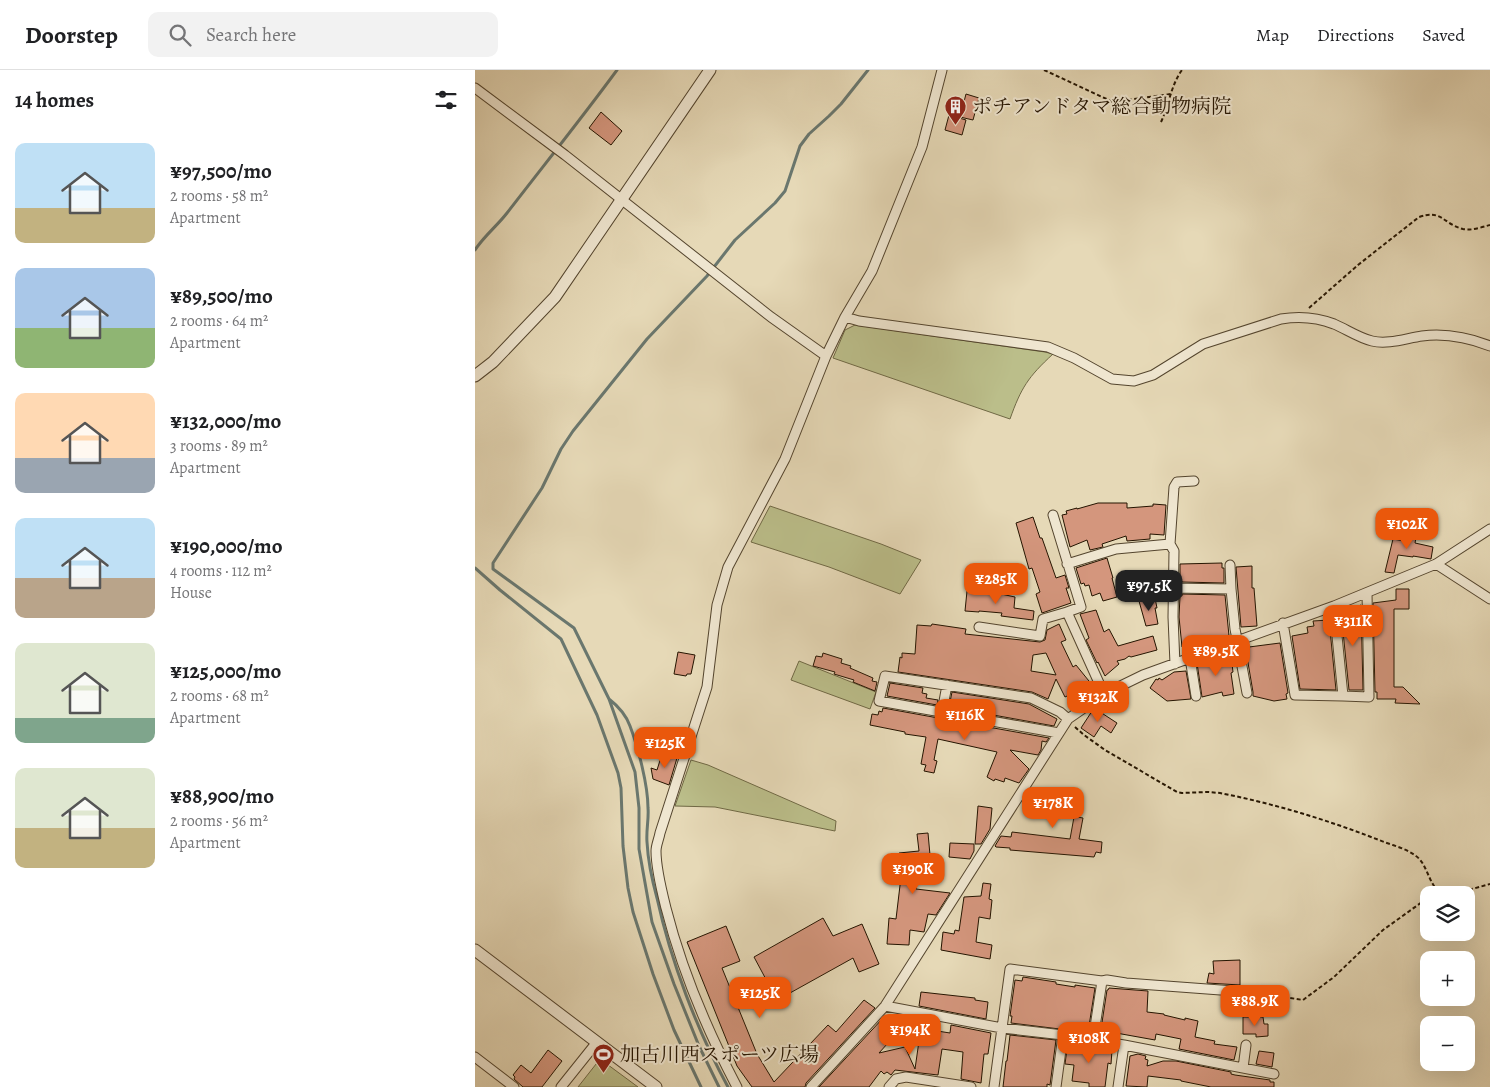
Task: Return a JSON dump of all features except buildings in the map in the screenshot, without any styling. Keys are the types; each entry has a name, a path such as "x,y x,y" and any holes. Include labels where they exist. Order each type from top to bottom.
{"street":[{"path":"475,376 493,362 555,297 710,70"},
{"path":"737,1087 718,1050 693,993 673,934 660,884 656,852 660,833 707,687 717,605 728,567 785,459 826,356 845,317 872,271 922,147 942,70"},
{"path":"475,88 565,155 771,317 826,356"},
{"path":"845,317 859,321 1048,347 1074,358 1112,379 1134,381 1153,375 1203,344 1281,319 1304,317 1320,319 1372,341 1381,342 1451,334 1476,340 1490,346"},
{"path":"1175,664 1174,550 1170,544 1174,487 1177,482 1194,481"},
{"path":"979,627 1040,636 1043,619 1081,607 1053,515"},
{"path":"811,1087 885,1006 1068,719 1104,694 1143,674 1334,606 1436,564 1490,528"},
{"path":"1067,564 1116,549 1170,544"},
{"path":"1436,564 1490,599"},
{"path":"1230,565 1237,640 1247,693"},
{"path":"1173,588 1231,589"},
{"path":"1283,624 1295,695 1369,697 1367,593"},
{"path":"1334,606 1343,696"},
{"path":"1067,612 1104,694"},
{"path":"1190,658 1196,696"},
{"path":"1059,733 879,701 885,676 1031,698 1060,712 1068,719"},
{"path":"942,712 947,685"},
{"path":"475,950 656,1087"},
{"path":"994,1087 1010,969 1102,981 1261,993"},
{"path":"1093,1040 1102,981"},
{"path":"885,1006 1002,1028 1124,1044 1274,1074"},
{"path":"1056,1087 1063,1035"},
{"path":"561,1087 597,1042"},
{"path":"1118,1087 1124,1044"},
{"path":"1243,1068 1246,1045"},
{"path":"475,1057 514,1087"},
{"path":"889,1087 896,1079 907,1077 971,1087"}],"path":[{"path":"1044,70 1113,102 1171,94"},
{"path":"1161,122 1168,107 1175,79 1182,70"},
{"path":"1304,317 1309,308 1342,279 1419,217 1428,214 1437,215 1463,229 1471,230 1490,224"},
{"path":"1068,719 1084,735 1105,750 1177,792 1208,792 1296,811 1377,838 1406,850 1418,858 1433,886"},
{"path":"1475,888 1490,884"},
{"path":"1261,993 1303,1000 1334,977 1383,930 1420,903"}],"green space":[{"path":"855,325 1053,354 1026,384 1010,419 833,358 845,330"},
{"path":"770,506 881,544 921,560 900,594 829,567 751,542"},
{"path":"799,661 876,692 870,709 791,680"},
{"path":"691,760 708,765 836,821 835,831 715,807 675,806"},
{"name":"加古川西スポーツ広場","path":"600,1059 638,1087 578,1087"}],"waterway":[{"path":"475,250 507,213 617,70"},
{"path":"719,1087 699,1046 652,922 639,849 639,808 635,772 609,699 574,628 493,569 493,563 542,488 561,449 573,431 647,339 707,276 735,240 775,203 785,191 800,146 809,134 841,104 868,70"},
{"path":"475,568 561,639 597,715 618,773 621,788 623,846 633,912 674,1030 701,1087"},
{"path":"609,699 621,711 628,722 642,766 648,799 647,838 649,863 677,971 706,1042 728,1087"}],"place":[{"name":"ポチアンドタマ総合動物病院","path":"956,125"},
{"name":"加古川西スポーツ広場","path":"604,1073"}]}
